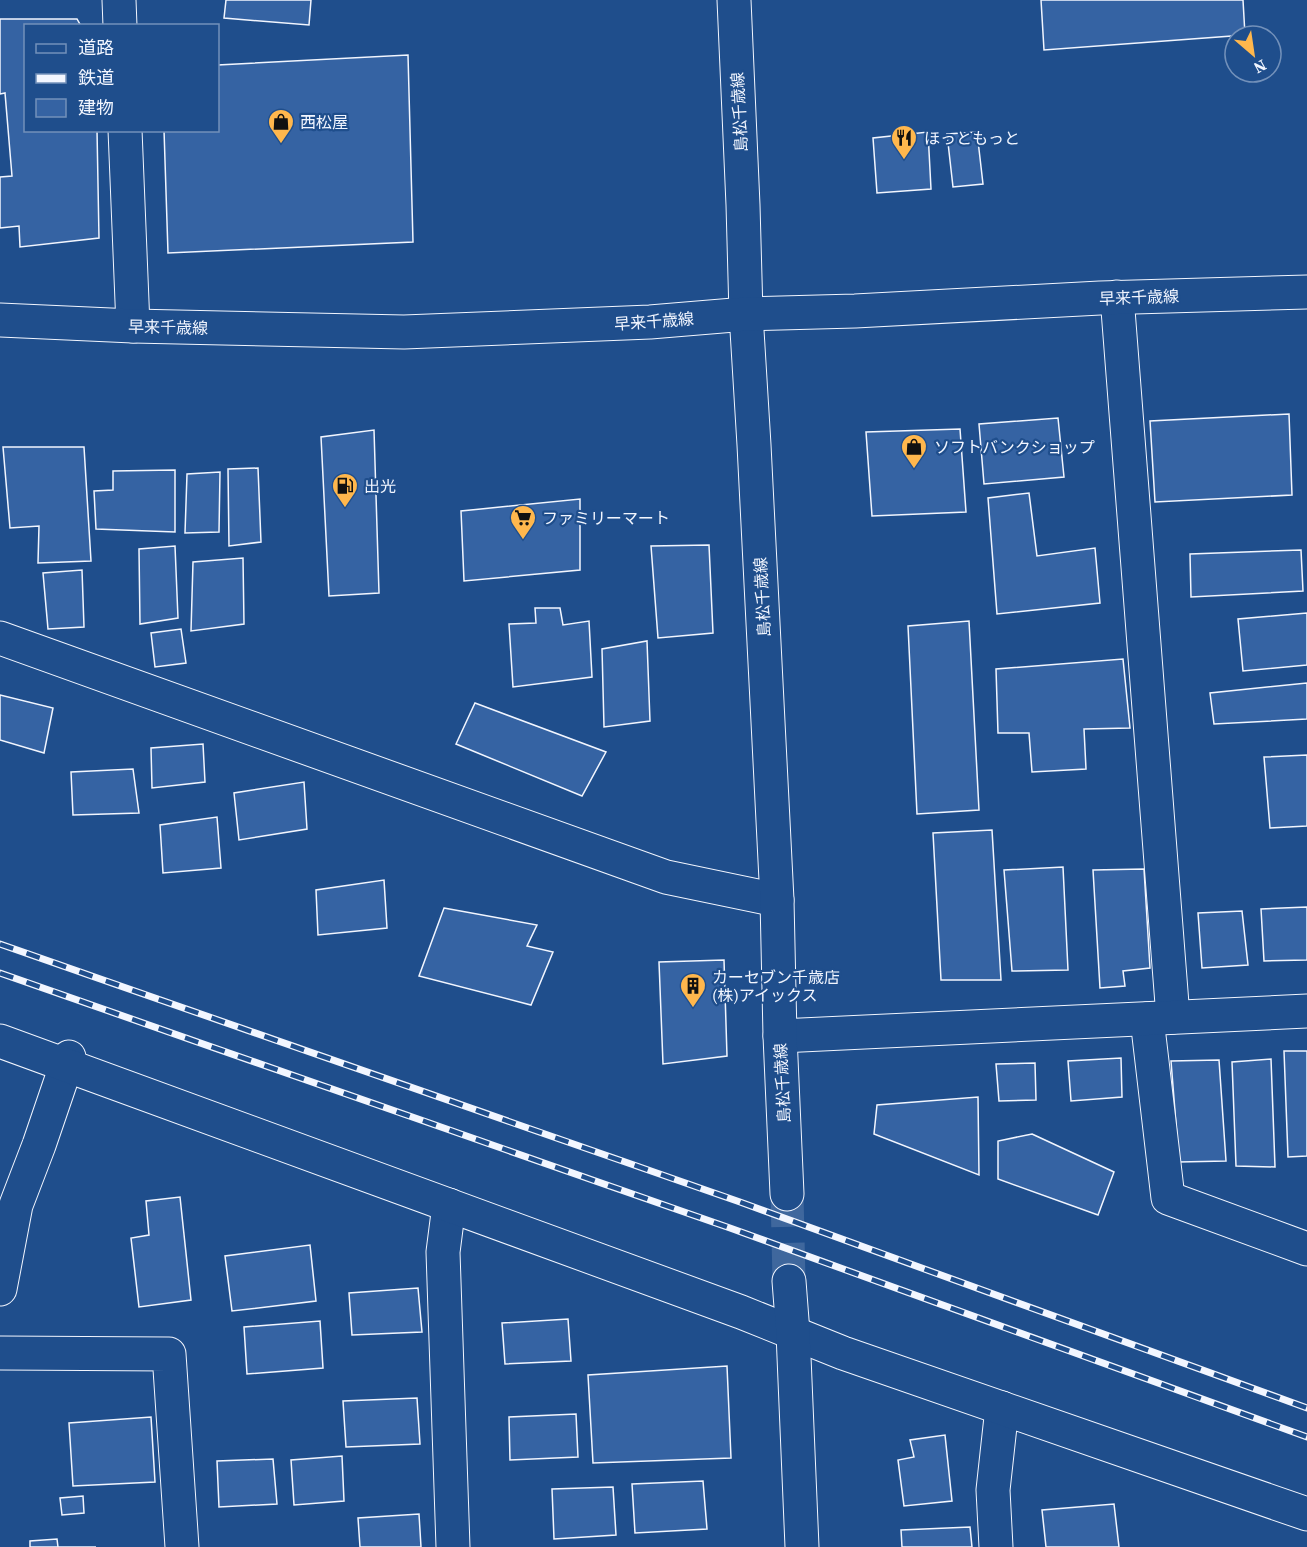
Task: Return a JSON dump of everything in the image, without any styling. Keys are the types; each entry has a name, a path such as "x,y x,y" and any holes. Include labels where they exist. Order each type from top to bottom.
{"street":[{"path":"119,0 120,24"},
{"name":"島松千歳線","path":"734,0 746,314 777,900 787,1194"},
{"path":"125,132 133,326"},
{"name":"早来千歳線","path":"0,320 133,326 404,332 650,322 746,314 855,311 1117,297 1307,292"},
{"path":"1117,297 1160,1018 1168,1198 1307,1249"},
{"path":"0,638 666,877 777,900"},
{"path":"780,1036 1307,1011"},
{"path":"0,1041 68,1061 730,1308 843,1353 1307,1514"},
{"path":"0,1289 16,1205 68,1061"},
{"path":"449,1205 443,1252 453,1547"},
{"path":"789,1281 802,1547"},
{"path":"0,1353 169,1354 182,1547"},
{"path":"996,1547 993,1490 1002,1408"}],"building":[{"path":"226,0 311,0 309,25 224,18"},
{"path":"1041,0 1243,0 1244,24 1223,24 1223,37 1044,50"},
{"path":"0,19 77,19 80,24 24,24 24,132 97,132 99,238 20,247 19,226 0,228 0,177 12,176 5,93 0,94"},
{"path":"408,55 413,242 168,253 164,132 219,132 219,65"},
{"path":"928,132 931,189 877,193 873,138"},
{"path":"977,132 983,184 953,187 947,134"},
{"path":"1289,414 1292,495 1155,502 1150,421"},
{"path":"1058,418 1064,477 984,484 979,424"},
{"path":"960,429 966,512 872,516 866,432"},
{"path":"374,430 379,593 329,596 321,437"},
{"path":"3,447 84,447 91,561 38,563 39,526 10,528"},
{"path":"258,468 261,542 229,546 228,469"},
{"path":"175,470 175,532 96,529 94,491 113,490 113,471"},
{"path":"220,472 219,532 185,533 187,474"},
{"path":"1029,493 1037,556 1095,548 1100,603 997,614 988,498"},
{"path":"580,499 580,570 464,581 461,511"},
{"path":"709,545 713,633 658,638 651,546"},
{"path":"175,546 178,618 140,624 139,549"},
{"path":"1301,550 1303,591 1191,597 1190,554"},
{"path":"243,558 244,624 191,631 193,562"},
{"path":"82,570 84,627 48,629 43,573"},
{"path":"535,608 560,608 563,625 589,621 592,677 513,687 509,624 536,623"},
{"path":"1307,613 1307,665 1243,671 1238,619"},
{"path":"969,621 979,810 917,814 908,626"},
{"path":"181,629 186,663 155,667 151,633"},
{"path":"647,641 650,721 604,727 602,649"},
{"path":"1123,659 1130,728 1084,729 1086,769 1032,772 1029,733 998,733 996,669"},
{"path":"1307,683 1307,719 1214,724 1210,693"},
{"path":"0,695 53,708 44,753 0,740"},
{"path":"475,703 606,752 582,796 456,744"},
{"path":"203,744 205,782 152,788 151,748"},
{"path":"1307,755 1307,826 1270,828 1264,757"},
{"path":"133,769 139,813 73,815 71,772"},
{"path":"304,782 307,829 239,840 234,793"},
{"path":"217,817 221,868 163,873 160,825"},
{"path":"992,830 1001,980 941,980 933,833"},
{"path":"1063,867 1068,970 1012,971 1004,870"},
{"path":"1144,869 1150,968 1123,971 1125,986 1100,988 1093,870"},
{"path":"384,880 387,928 318,935 316,890"},
{"path":"1307,907 1307,960 1264,961 1261,909"},
{"path":"444,908 537,925 527,946 553,952 531,1005 419,976"},
{"path":"1242,911 1248,965 1202,968 1198,913"},
{"name":"カーセブン千歳店 (株)アイックス","path":"724,960 727,1056 663,1064 659,962"},
{"path":"1284,1051 1307,1051 1307,1156 1288,1157"},
{"path":"1121,1058 1122,1097 1071,1101 1068,1061"},
{"path":"1271,1059 1275,1167 1236,1166 1232,1062"},
{"path":"1219,1060 1226,1161 1179,1162 1171,1061"},
{"path":"1035,1063 1036,1100 999,1101 996,1064"},
{"path":"978,1097 979,1175 874,1134 877,1105"},
{"path":"1032,1134 1114,1172 1098,1215 998,1179 998,1141"},
{"path":"180,1197 191,1300 139,1307 131,1238 149,1235 146,1201"},
{"path":"310,1245 316,1301 232,1311 225,1256"},
{"path":"418,1288 422,1332 352,1335 349,1293"},
{"path":"568,1319 571,1361 505,1364 502,1323"},
{"path":"320,1321 323,1368 247,1374 244,1327"},
{"path":"727,1366 731,1458 593,1463 588,1375"},
{"path":"417,1398 420,1444 346,1447 343,1401"},
{"path":"576,1414 578,1457 510,1460 509,1417"},
{"path":"151,1417 155,1482 73,1486 69,1423"},
{"path":"945,1435 952,1501 904,1506 898,1460 914,1457 910,1440"},
{"path":"342,1456 344,1501 294,1505 291,1460"},
{"path":"273,1459 277,1504 219,1507 217,1461"},
{"path":"703,1481 707,1529 635,1533 632,1484"},
{"path":"613,1487 616,1535 554,1539 552,1489"},
{"path":"83,1496 84,1513 62,1515 60,1498"},
{"path":"1114,1504 1119,1547 1046,1547 1042,1510"},
{"path":"419,1514 421,1547 360,1547 358,1518"},
{"path":"970,1527 972,1547 902,1547 901,1530"},
{"path":"57,1539 58,1547 30,1547 30,1541"}],"tunnel":[{"path":"787,1194 789,1281"}],"railway":[{"path":"0,944 740,1202 1307,1408"},
{"path":"0,973 730,1228 1307,1437"}],"place":[{"name":"西松屋","path":"281,145"},
{"name":"ほっともっと","path":"904,161"},
{"name":"ソフトバンクショップ","path":"914,470"},
{"name":"出光","path":"345,509"},
{"name":"ファミリーマート","path":"523,541"},
{"name":"カーセブン千歳店 (株)アイックス","path":"693,1009"}]}
